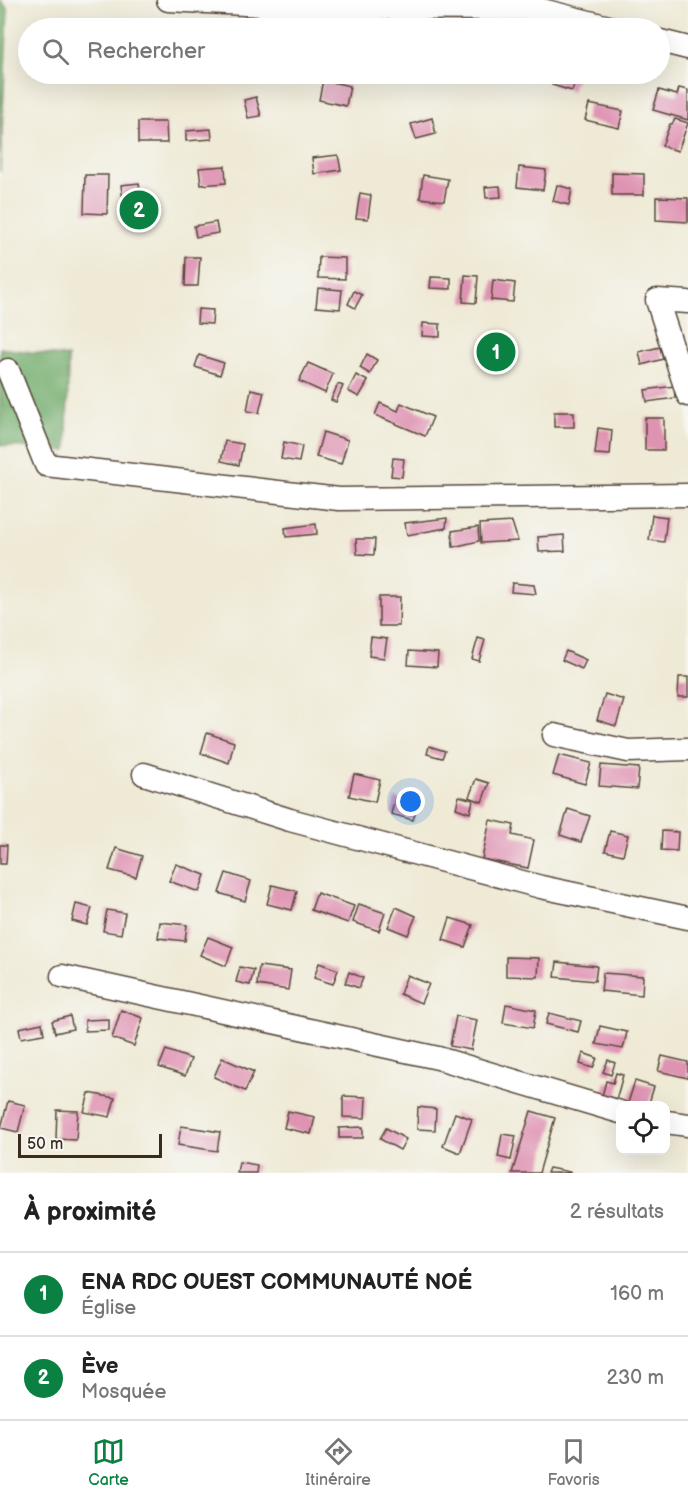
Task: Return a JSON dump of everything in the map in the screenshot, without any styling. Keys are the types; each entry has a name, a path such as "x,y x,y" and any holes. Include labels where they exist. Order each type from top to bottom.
{"street":[{"path":"168,0 317,8 538,9 574,18"},
{"path":"670,44 688,48"},
{"path":"688,302 657,300 688,395"},
{"path":"8,370 46,465 339,499 688,495"},
{"path":"554,735 628,751 688,749"},
{"path":"144,774 290,820 541,888 688,918"},
{"path":"62,976 438,1058 616,1111"},
{"path":"670,1123 688,1125"}],"green space":[{"path":"0,0 8,9 0,172"},
{"path":"0,348 68,357 67,451 0,445"}],"building":[{"path":"322,84 350,86 346,106 319,100"},
{"path":"552,84 574,84 572,91"},
{"path":"679,88 688,90 688,120 653,110 659,90 677,95"},
{"path":"256,97 261,116 248,118 244,100"},
{"path":"589,104 623,111 619,128 585,120"},
{"path":"432,118 436,134 416,139 411,124"},
{"path":"675,119 688,123 678,151 662,146 670,124"},
{"path":"138,122 166,122 167,143 138,143"},
{"path":"211,129 212,139 186,141 186,131"},
{"path":"338,155 341,170 314,174 312,158"},
{"path":"225,166 226,183 201,185 199,168"},
{"path":"519,167 546,170 543,190 517,187"},
{"path":"612,173 644,174 644,195 612,195"},
{"path":"85,175 108,175 107,214 84,213"},
{"path":"423,175 448,179 444,201 420,198"},
{"path":"139,183 143,214 125,216 121,185"},
{"path":"557,185 572,189 569,205 553,201"},
{"path":"500,186 501,197 486,198 485,187"},
{"path":"360,193 371,195 368,219 356,218"},
{"path":"656,197 688,198 688,222 656,220"},
{"path":"216,222 218,233 196,237 194,226"},
{"path":"186,257 200,257 198,286 185,286"},
{"path":"319,257 345,258 345,279 318,278"},
{"path":"465,275 478,276 476,303 463,302"},
{"path":"431,277 451,278 451,289 430,288"},
{"path":"493,280 515,283 513,302 491,300"},
{"path":"318,288 342,290 340,309 316,307"},
{"path":"354,291 362,295 355,308 348,304"},
{"path":"198,309 213,310 212,324 197,323"},
{"path":"423,323 440,324 440,337 422,336"},
{"path":"660,347 663,359 642,365 639,352"},
{"path":"367,354 377,360 370,374 360,368"},
{"path":"199,355 224,363 220,375 195,367"},
{"path":"308,363 333,374 325,393 299,381"},
{"path":"356,375 368,381 359,397 348,391"},
{"path":"338,384 343,386 336,402 331,400"},
{"path":"674,386 675,398 647,402 645,390"},
{"path":"251,389 264,392 259,413 247,411"},
{"path":"380,403 398,411 401,403 433,417 425,436 375,415"},
{"path":"554,412 574,412 574,427 554,427"},
{"path":"645,418 664,418 664,450 645,450"},
{"path":"598,428 612,430 610,455 595,454"},
{"path":"323,432 348,440 341,464 316,457"},
{"path":"225,441 243,444 239,465 221,461"},
{"path":"284,442 302,446 299,462 281,459"},
{"path":"393,458 404,459 402,477 391,476"},
{"path":"652,515 667,517 664,542 649,540"},
{"path":"447,518 446,528 407,535 405,523"},
{"path":"512,522 518,541 481,543 480,524"},
{"path":"316,524 317,534 286,537 285,528"},
{"path":"478,527 479,541 453,547 452,531"},
{"path":"564,535 565,551 539,552 538,537"},
{"path":"356,539 375,539 374,555 357,554"},
{"path":"512,583 534,585 536,594 511,592"},
{"path":"379,597 400,597 399,626 379,626"},
{"path":"371,637 387,639 384,658 369,656"},
{"path":"478,638 485,640 479,661 472,659"},
{"path":"409,651 438,653 437,667 408,665"},
{"path":"566,651 586,660 582,669 562,660"},
{"path":"679,677 688,677 688,697 678,697"},
{"path":"605,694 624,700 616,726 597,720"},
{"path":"207,733 234,742 229,763 201,753"},
{"path":"429,746 445,751 442,758 427,754"},
{"path":"559,755 591,763 585,784 553,775"},
{"path":"601,765 639,768 637,789 599,786"},
{"path":"354,774 380,780 375,802 349,796"},
{"path":"476,779 489,783 482,802 469,797"},
{"path":"459,796 473,800 470,813 456,808"},
{"path":"395,798 418,804 413,820 391,814"},
{"path":"568,809 590,816 581,842 560,835"},
{"path":"490,820 514,825 512,835 534,840 528,868 482,859"},
{"path":"610,831 628,835 623,855 605,851"},
{"path":"662,831 678,832 677,851 661,850"},
{"path":"0,845 7,845 6,864 0,864"},
{"path":"116,848 142,856 136,877 109,870"},
{"path":"176,864 205,875 199,892 169,881"},
{"path":"226,873 251,881 245,901 219,893"},
{"path":"272,885 297,891 292,910 267,904"},
{"path":"317,893 354,906 348,923 311,910"},
{"path":"76,904 92,908 87,925 72,921"},
{"path":"359,904 385,913 379,931 353,922"},
{"path":"396,907 416,916 408,935 388,927"},
{"path":"107,910 125,913 121,934 103,931"},
{"path":"450,918 473,925 465,947 443,940"},
{"path":"160,922 187,925 185,941 158,938"},
{"path":"208,937 233,947 226,966 200,955"},
{"path":"506,957 539,958 538,977 506,976"},
{"path":"557,962 597,966 595,981 555,977"},
{"path":"319,963 338,970 333,984 314,978"},
{"path":"259,966 291,970 288,990 257,985"},
{"path":"240,967 254,970 250,985 236,982"},
{"path":"349,972 363,978 359,988 345,983"},
{"path":"603,973 643,976 642,995 601,991"},
{"path":"407,975 429,984 421,1003 400,994"},
{"path":"506,1004 536,1010 533,1028 503,1023"},
{"path":"121,1010 143,1018 134,1046 112,1038"},
{"path":"549,1013 581,1021 578,1032 546,1024"},
{"path":"70,1016 73,1029 55,1033 52,1021"},
{"path":"456,1016 477,1020 471,1050 450,1046"},
{"path":"109,1019 109,1030 85,1031 85,1020"},
{"path":"42,1023 44,1034 21,1038 19,1028"},
{"path":"600,1026 627,1032 623,1049 596,1044"},
{"path":"166,1050 191,1059 185,1076 159,1067"},
{"path":"583,1053 597,1058 593,1068 580,1064"},
{"path":"662,1056 688,1062 688,1078 658,1071"},
{"path":"222,1058 254,1072 245,1091 214,1077"},
{"path":"608,1060 615,1063 611,1075 603,1072"},
{"path":"616,1073 623,1075 616,1100 602,1096 606,1081 613,1083"},
{"path":"635,1081 654,1087 650,1101 629,1101"},
{"path":"89,1093 115,1098 110,1117 84,1112"},
{"path":"343,1096 366,1097 365,1118 343,1117"},
{"path":"8,1101 25,1105 18,1132 1,1128"},
{"path":"418,1107 436,1109 435,1130 417,1129"},
{"path":"57,1110 78,1111 76,1140 56,1139"},
{"path":"288,1111 315,1117 311,1134 284,1128"},
{"path":"531,1111 555,1118 539,1173 512,1173"},
{"path":"455,1113 472,1119 460,1153 443,1146"},
{"path":"181,1126 220,1132 217,1151 178,1145"},
{"path":"363,1127 363,1138 339,1138 339,1128"},
{"path":"386,1128 406,1139 400,1150 380,1139"},
{"path":"502,1134 516,1136 511,1160 498,1157"},
{"path":"239,1162 257,1165 256,1173 237,1173"},
{"path":"549,1168 570,1172 570,1173 547,1173"}],"place":[{"name":"Ève","path":"139,210"},
{"name":"ENA RDC OUEST COMMUNAUTÉ NOÉ","path":"496,352"}]}
